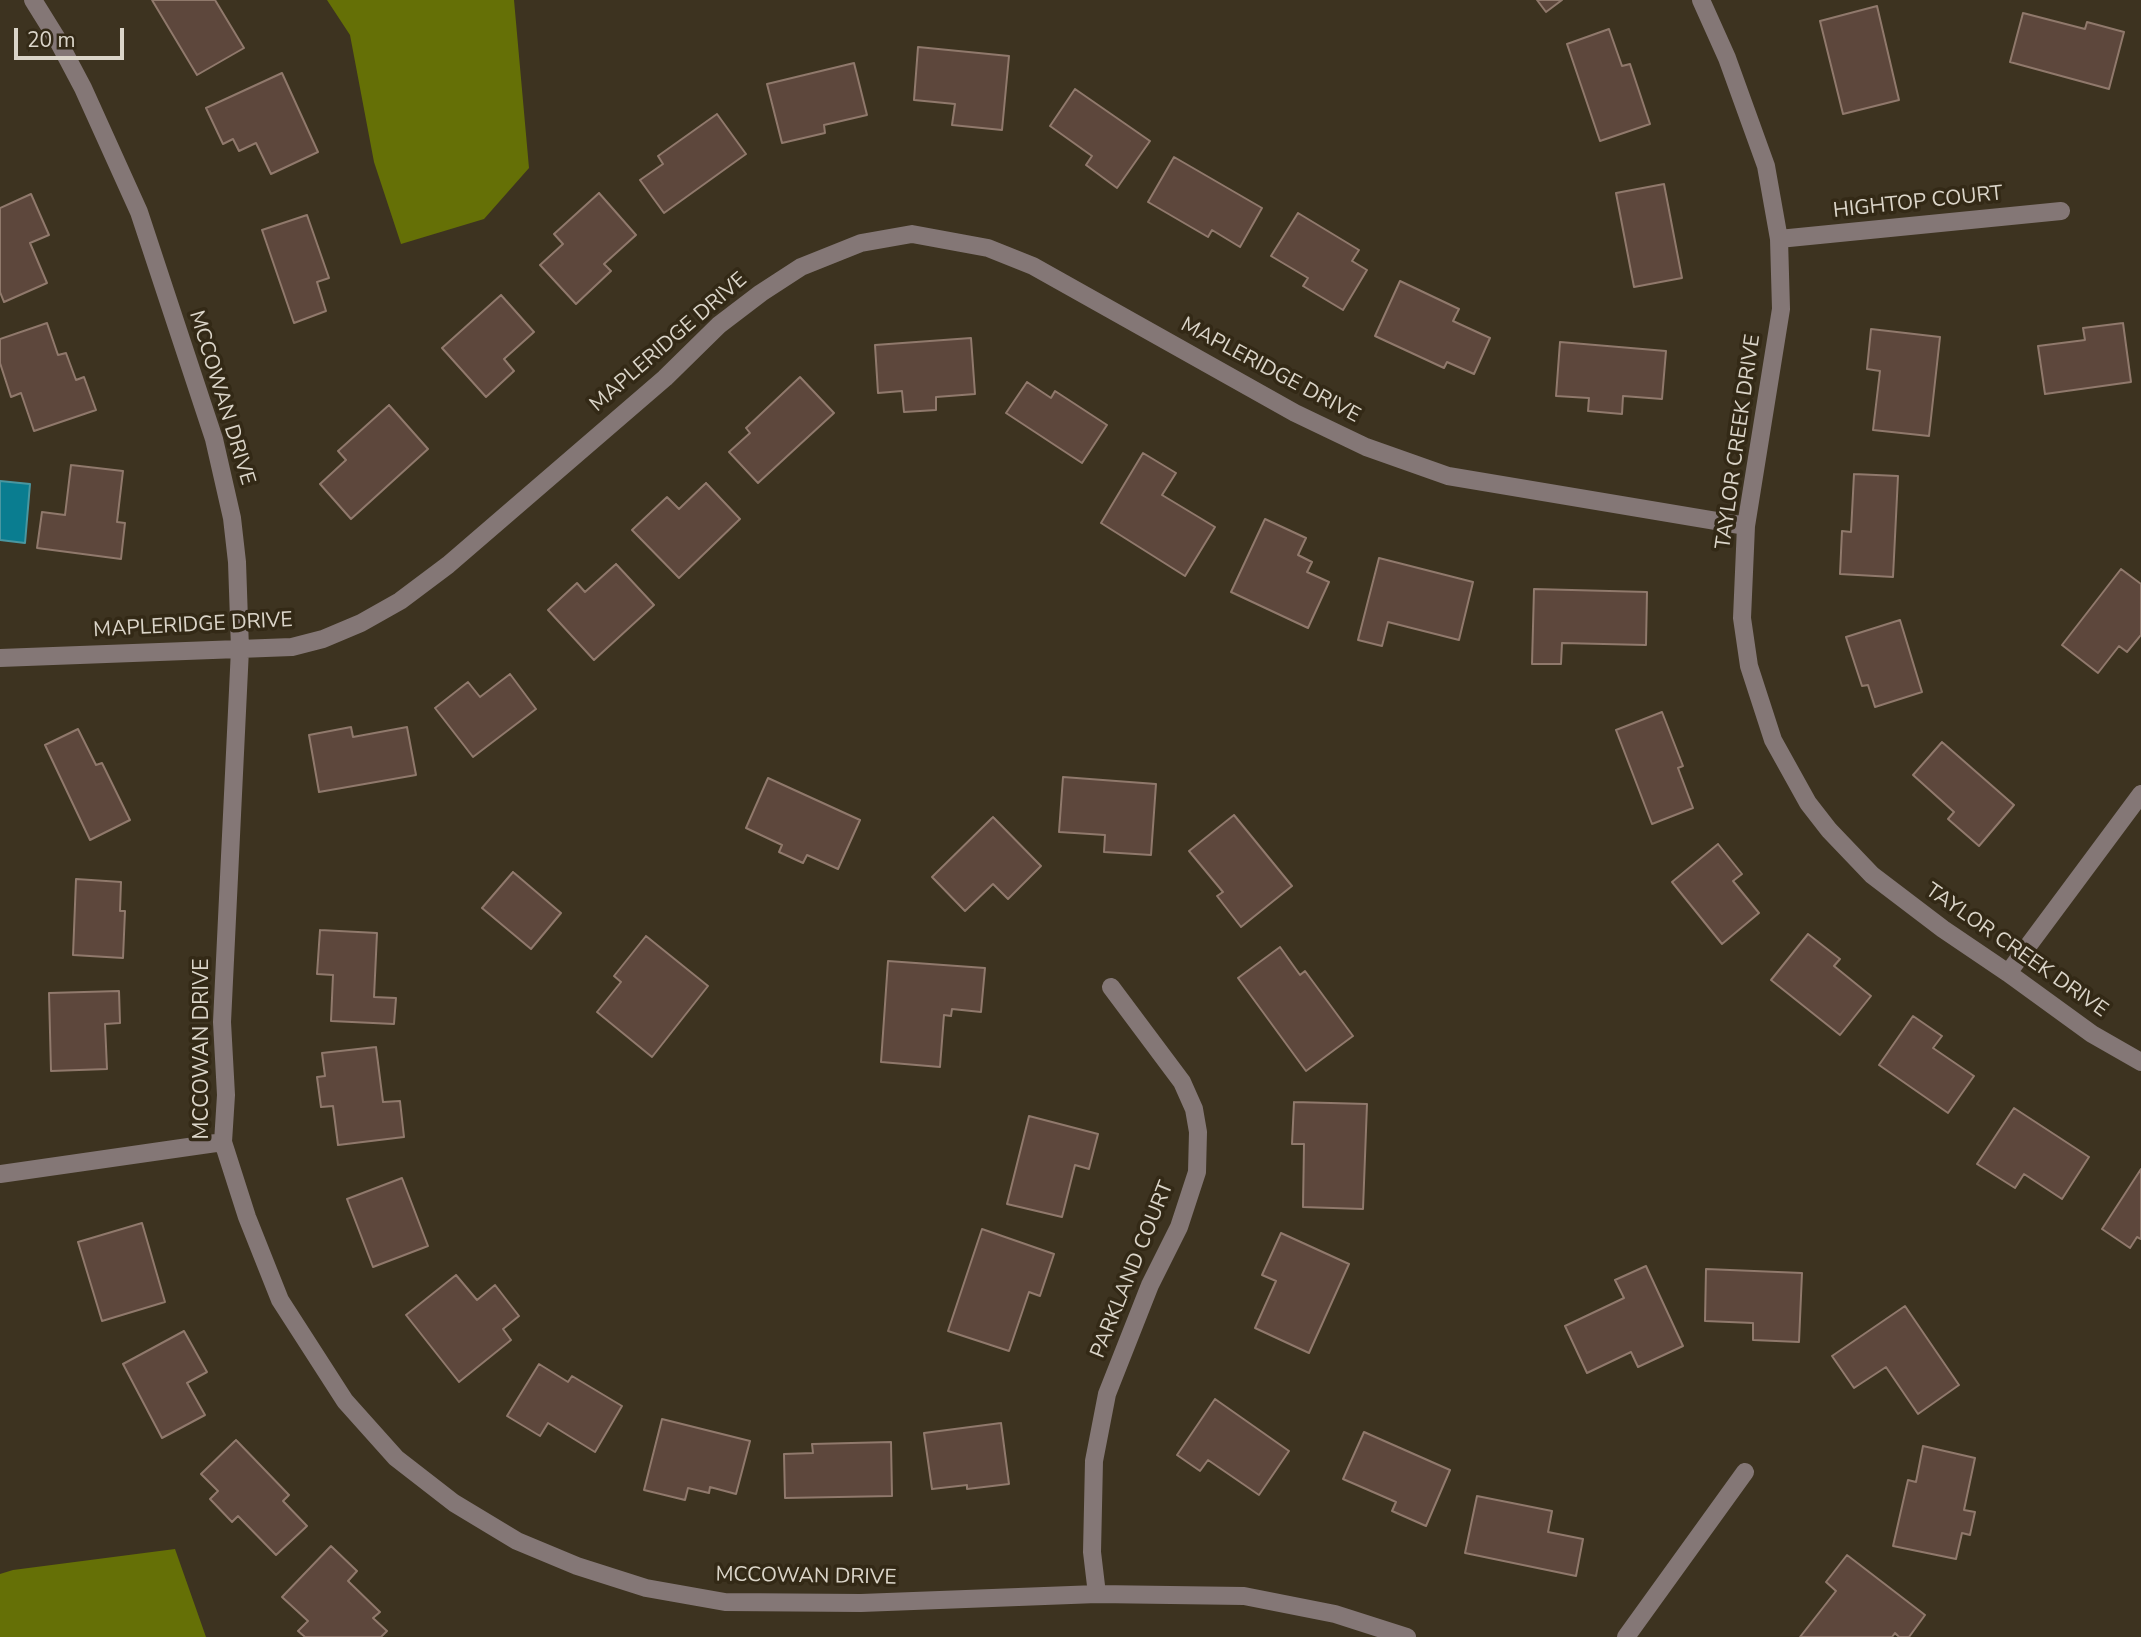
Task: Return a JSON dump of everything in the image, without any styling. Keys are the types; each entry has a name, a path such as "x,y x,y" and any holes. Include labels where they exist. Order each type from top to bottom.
{"street":[{"name":"MCCOWAN DRIVE","path":"33,0 83,88 139,212 214,439 232,518 237,562 240,649 222,1022 226,1096 223,1142 247,1217 280,1300 345,1401 396,1458 454,1503 517,1541 577,1566 646,1588 725,1602 861,1603 1097,1594 1244,1596 1335,1614 1407,1637"},
{"name":"TAYLOR CREEK DRIVE","path":"1700,0 1727,58 1766,166 1779,239 1781,309 1746,527 1742,618 1749,666 1773,740 1808,803 1829,830 1872,875 1943,929 2008,972 2092,1034 2141,1062"},
{"name":"HIGHTOP COURT","path":"1779,239 2061,211"},
{"name":"MAPLERIDGE DRIVE","path":"0,658 292,647 323,639 361,623 400,601 447,565 665,378 719,326 761,293 801,267 825,257 861,243 912,234 988,248 1033,266 1295,413 1366,447 1448,476 1746,527"},
{"path":"2008,972 2141,794"},
{"name":"PARKLAND COURT","path":"1097,1594 1092,1552 1094,1461 1107,1394 1150,1286 1179,1227 1197,1172 1198,1132 1194,1109 1182,1082 1111,987"},
{"path":"0,1174 223,1142"},
{"path":"1626,1637 1745,1472"}],"green space":[{"path":"327,0 514,0 529,168 484,219 401,244 374,162 350,35"},
{"path":"175,1549 206,1637 0,1637 0,1574 13,1570"}],"water":[{"path":"0,481 30,484 25,543 0,540"}],"building":[{"path":"152,0 215,0 244,48 197,75"},
{"path":"1537,0 1562,0 1546,12"},
{"path":"1877,6 1899,100 1843,114 1820,21"},
{"path":"2023,13 2085,29 2087,22 2124,32 2109,89 2010,62"},
{"path":"1609,29 1622,66 1630,64 1650,124 1600,141 1567,44"},
{"path":"918,47 1009,56 1002,130 952,125 955,104 914,100"},
{"path":"854,63 867,115 824,125 825,133 782,143 767,84"},
{"path":"282,73 318,152 271,174 256,143 239,151 233,139 223,144 206,108"},
{"path":"1075,89 1150,141 1117,188 1086,165 1092,156 1050,126"},
{"path":"717,114 746,154 664,213 640,180 663,164 658,156"},
{"path":"1174,157 1262,208 1240,247 1212,230 1208,237 1148,202"},
{"path":"1664,184 1682,278 1634,287 1616,193"},
{"path":"599,193 636,235 604,264 611,271 576,304 540,265 563,244 554,234"},
{"path":"31,194 49,235 30,243 47,283 4,302 0,292 0,208"},
{"path":"1298,213 1359,250 1352,261 1367,270 1343,310 1303,286 1308,278 1271,256"},
{"path":"307,215 329,278 317,282 326,311 294,323 262,230"},
{"path":"1400,281 1459,309 1453,321 1490,338 1474,374 1447,362 1444,368 1375,336"},
{"path":"501,295 534,332 504,359 514,371 486,397 442,348"},
{"path":"47,323 58,355 66,353 76,380 84,377 96,410 34,431 21,393 11,397 0,363 0,339"},
{"path":"2123,323 2131,382 2045,394 2038,346 2085,340 2083,328"},
{"path":"1871,329 1940,337 1929,436 1873,430 1880,371 1867,369"},
{"path":"971,338 975,394 936,397 936,410 904,412 902,391 878,393 875,345"},
{"path":"1560,342 1666,351 1662,399 1623,396 1622,414 1588,411 1589,398 1556,396"},
{"path":"800,377 834,413 758,483 729,452 750,433 746,428"},
{"path":"1027,382 1051,398 1055,391 1107,425 1082,463 1006,413"},
{"path":"389,405 428,449 351,519 320,484 346,460 338,451"},
{"path":"1143,453 1176,473 1162,495 1215,527 1185,576 1101,523"},
{"path":"71,465 123,471 117,522 125,523 121,559 37,548 42,512 65,515"},
{"path":"1854,474 1898,476 1893,577 1840,574 1842,531 1851,532"},
{"path":"706,483 740,519 679,578 632,530 667,497 679,509"},
{"path":"1265,519 1306,538 1298,555 1312,562 1307,572 1329,582 1308,628 1231,592"},
{"path":"1379,558 1473,582 1459,640 1388,622 1382,646 1358,640"},
{"path":"616,564 654,605 594,660 548,610 577,583 585,592"},
{"path":"2121,569 2141,584 2141,635 2127,652 2119,646 2098,673 2062,645"},
{"path":"1534,589 1647,592 1646,645 1562,643 1561,664 1532,664"},
{"path":"1900,620 1922,692 1875,707 1868,685 1862,686 1846,637"},
{"path":"510,674 536,709 473,757 435,708 468,682 480,697"},
{"path":"1662,712 1683,766 1678,768 1693,808 1652,824 1616,730"},
{"path":"351,727 353,737 407,727 416,775 319,792 309,735"},
{"path":"78,729 96,765 102,763 130,820 90,840 45,745"},
{"path":"1942,742 2014,805 1979,846 1948,819 1954,812 1913,775"},
{"path":"1063,777 1156,784 1151,855 1104,852 1105,835 1059,832"},
{"path":"768,778 860,820 838,869 807,855 803,863 779,852 782,845 746,828"},
{"path":"1234,815 1292,886 1241,927 1217,896 1223,892 1189,851"},
{"path":"993,817 1041,866 1008,899 993,884 965,911 932,877"},
{"path":"1718,844 1742,874 1733,881 1759,913 1722,944 1672,882"},
{"path":"513,872 561,913 531,949 482,908"},
{"path":"76,879 121,882 120,911 125,911 123,958 73,955"},
{"path":"320,930 377,933 374,997 396,998 394,1024 331,1021 333,975 317,974"},
{"path":"1808,934 1840,959 1834,966 1871,996 1840,1035 1771,980"},
{"path":"646,936 708,986 652,1057 597,1012 621,982 614,976"},
{"path":"1280,947 1300,975 1305,971 1353,1036 1306,1071 1238,978"},
{"path":"888,961 985,968 981,1012 952,1009 951,1016 944,1015 940,1067 881,1062"},
{"path":"119,991 120,1023 105,1024 107,1069 51,1071 49,993"},
{"path":"1913,1016 1942,1036 1933,1048 1974,1076 1948,1113 1879,1065"},
{"path":"376,1047 383,1102 400,1101 404,1137 338,1145 333,1106 321,1107 317,1077 325,1076 322,1053"},
{"path":"1294,1102 1367,1104 1363,1209 1303,1207 1304,1144 1292,1144"},
{"path":"2014,1108 2089,1157 2062,1199 2024,1174 2015,1188 1977,1164"},
{"path":"1029,1116 1098,1134 1089,1169 1075,1165 1062,1217 1007,1204"},
{"path":"2141,1169 2141,1239 2137,1237 2130,1248 2102,1229"},
{"path":"402,1178 428,1246 373,1267 347,1199"},
{"path":"142,1223 165,1302 102,1321 78,1242"},
{"path":"982,1229 1054,1254 1040,1296 1029,1292 1009,1351 948,1331"},
{"path":"1281,1233 1349,1264 1309,1353 1255,1328 1276,1281 1262,1275"},
{"path":"1646,1266 1683,1346 1638,1367 1631,1352 1587,1373 1565,1326 1624,1298 1615,1280"},
{"path":"1706,1269 1802,1273 1799,1342 1753,1340 1753,1323 1705,1321"},
{"path":"456,1275 477,1300 495,1285 519,1316 503,1329 511,1340 459,1382 406,1315"},
{"path":"1905,1306 1959,1385 1918,1414 1886,1367 1854,1388 1832,1356"},
{"path":"184,1331 207,1372 187,1383 205,1415 162,1438 123,1364"},
{"path":"539,1364 568,1382 572,1376 622,1406 595,1452 548,1423 540,1436 507,1416"},
{"path":"1215,1399 1289,1451 1259,1495 1208,1460 1200,1471 1177,1455"},
{"path":"662,1419 750,1441 736,1494 710,1487 709,1493 688,1488 685,1500 644,1490"},
{"path":"1001,1423 1009,1484 967,1489 967,1485 932,1489 924,1433"},
{"path":"1364,1432 1450,1470 1426,1526 1392,1511 1396,1502 1343,1479"},
{"path":"236,1440 289,1495 283,1501 307,1526 276,1555 238,1516 232,1522 210,1499 218,1491 201,1474"},
{"path":"891,1442 892,1496 785,1498 784,1454 813,1453 812,1444"},
{"path":"1923,1446 1975,1458 1964,1510 1975,1512 1970,1535 1962,1533 1956,1559 1893,1546 1908,1480 1916,1482"},
{"path":"1477,1496 1552,1511 1548,1532 1583,1539 1576,1576 1465,1553"},
{"path":"331,1546 357,1571 348,1581 380,1612 373,1618 387,1631 381,1637 305,1637 298,1631 308,1621 282,1597"},
{"path":"1847,1555 1925,1615 1909,1637 1899,1637 1895,1633 1892,1637 1800,1637 1836,1591 1826,1582"}]}
